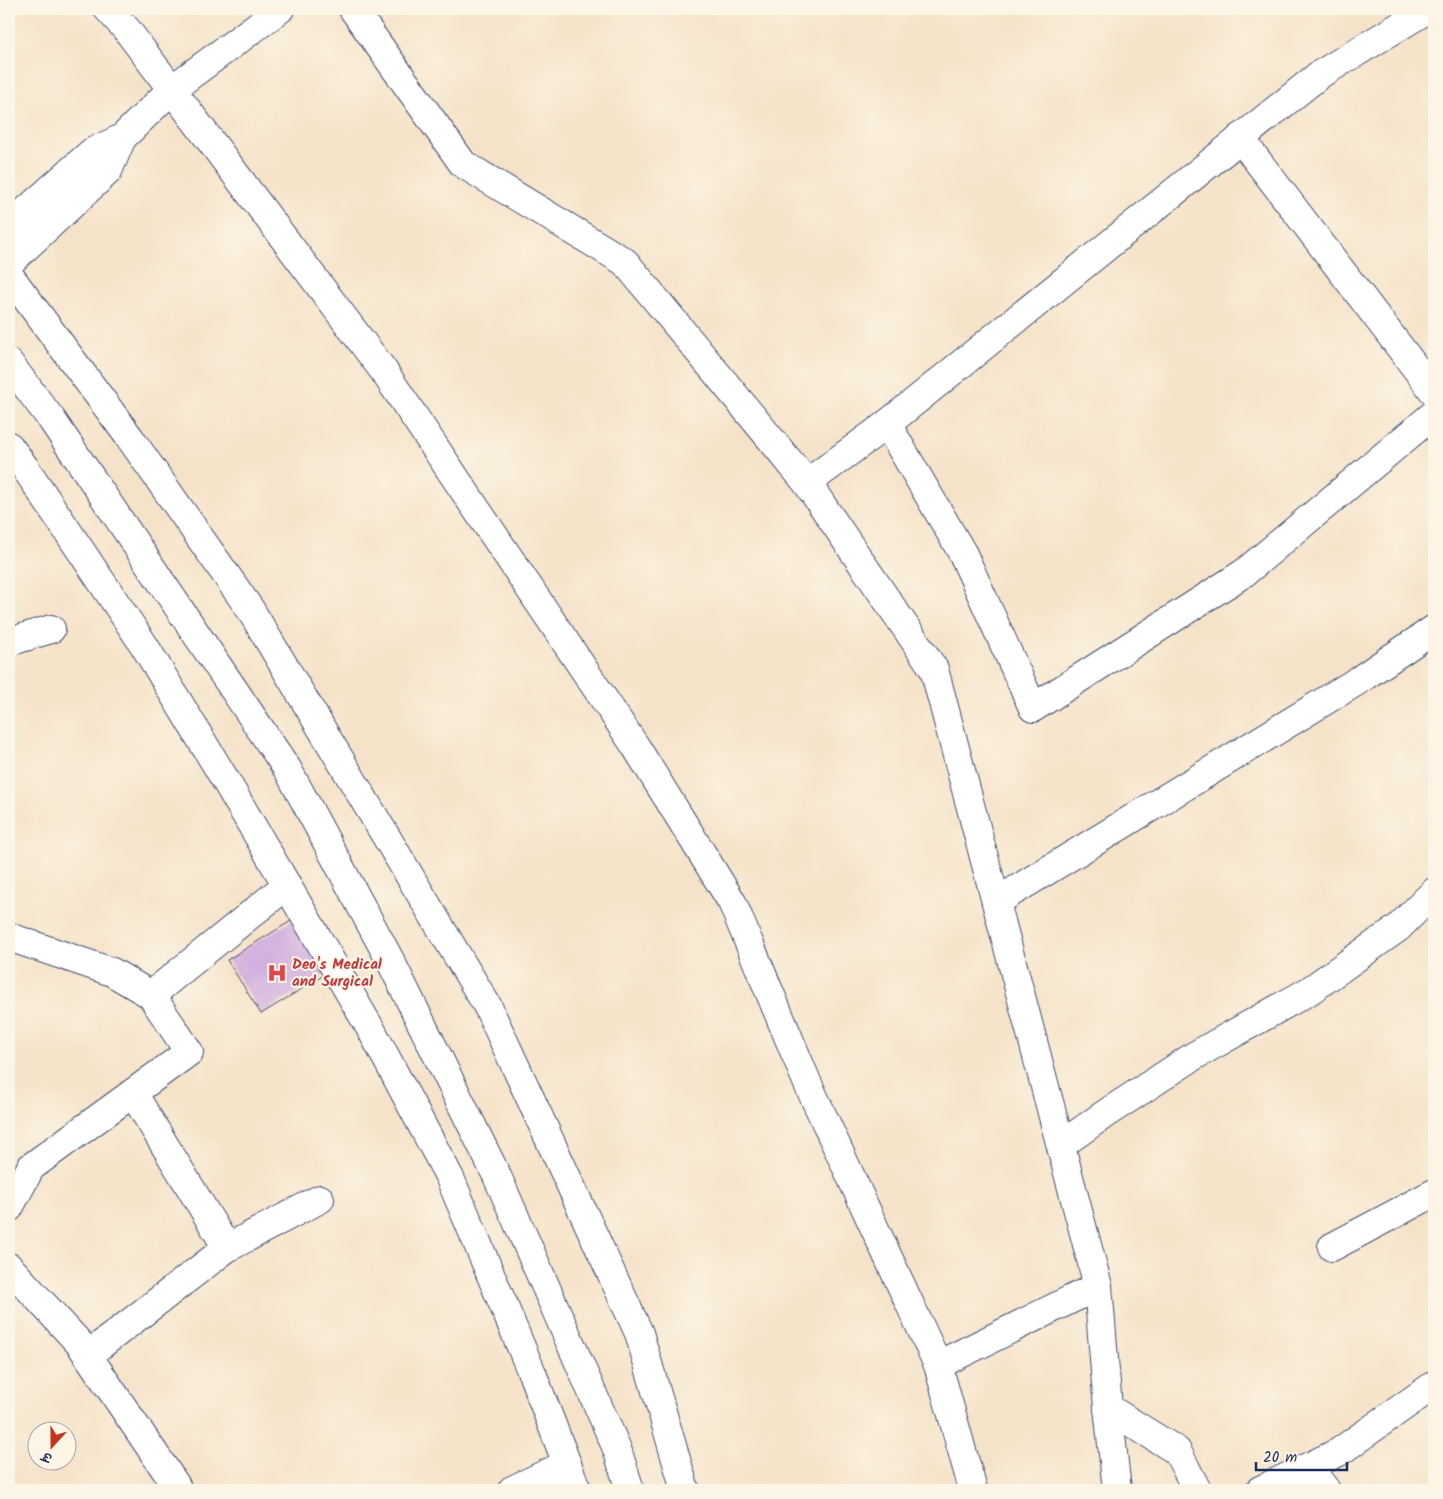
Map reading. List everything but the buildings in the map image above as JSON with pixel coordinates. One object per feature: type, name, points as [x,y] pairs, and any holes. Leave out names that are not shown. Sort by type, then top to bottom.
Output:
[{"type":"main road","points":[[108,9],[127,30],[172,89],[383,370],[636,747],[732,902],[806,1082],[938,1365],[973,1490]]},
{"type":"main road","points":[[18,254],[122,138],[172,89],[280,9]]},
{"type":"main road","points":[[353,9],[463,164],[625,262],[807,483],[934,669],[1098,1286],[1117,1490]]},
{"type":"main road","points":[[807,483],[887,424],[1319,75],[1428,9]]},
{"type":"main road","points":[[1240,138],[1434,392]]},
{"type":"main road","points":[[11,224],[100,162]]},
{"type":"main road","points":[[9,275],[130,438],[250,609],[488,1006],[638,1332],[685,1490]]},
{"type":"main road","points":[[9,363],[52,420],[288,770],[390,960],[497,1176],[617,1449],[630,1490]]},
{"type":"main road","points":[[887,424],[963,554],[1033,708],[1244,573],[1434,414]]},
{"type":"main road","points":[[9,446],[144,645],[373,1033],[450,1178],[528,1364],[577,1490]]},
{"type":"main road","points":[[996,902],[1359,680],[1434,628]]},
{"type":"main road","points":[[9,642],[51,629]]},
{"type":"main road","points":[[151,995],[287,885]]},
{"type":"main road","points":[[1061,1146],[1113,1109],[1194,1056],[1309,991],[1398,928],[1434,892]]},
{"type":"main road","points":[[9,937],[112,972],[151,995],[189,1052],[30,1167],[9,1208]]},
{"type":"main road","points":[[133,1093],[227,1248]]},
{"type":"main road","points":[[1332,1246],[1434,1193]]},
{"type":"main road","points":[[88,1355],[227,1248],[320,1199]]},
{"type":"main road","points":[[9,1267],[80,1344],[178,1490]]},
{"type":"main road","points":[[938,1365],[1098,1286]]},
{"type":"main road","points":[[1260,1490],[1339,1452],[1434,1385]]},
{"type":"main road","points":[[1108,1408],[1177,1451],[1197,1490]]},
{"type":"main road","points":[[512,1490],[567,1464]]},
{"type":"main road","points":[[1308,1467],[1326,1490]]},
{"type":"place","name":"Deo's Medical and Surgical","points":[[277,973]]}]
